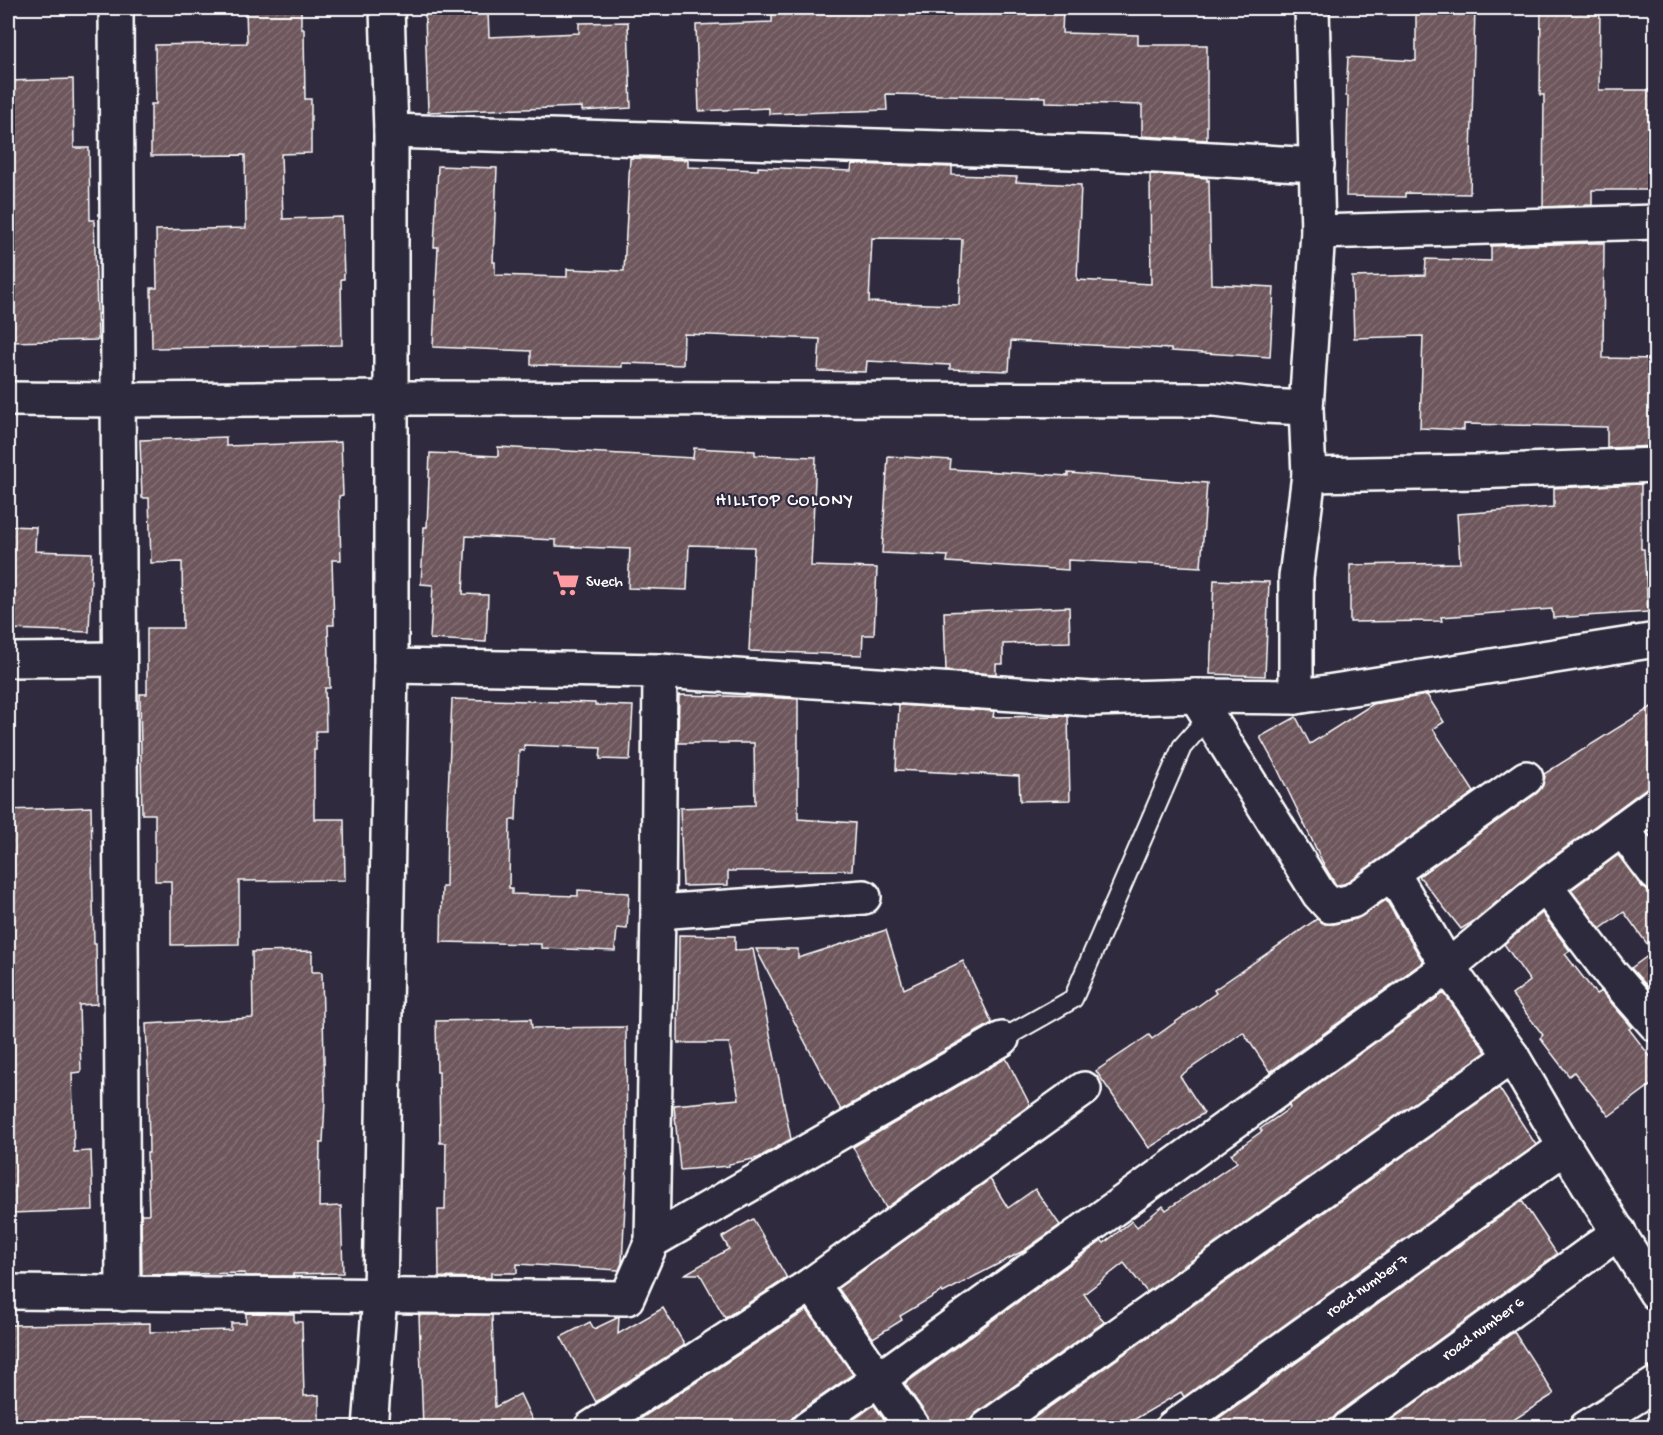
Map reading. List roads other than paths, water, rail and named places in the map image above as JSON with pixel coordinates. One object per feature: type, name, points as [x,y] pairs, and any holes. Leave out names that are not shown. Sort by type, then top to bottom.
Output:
[{"type":"street","points":[[116,8],[123,1294]]},
{"type":"street","points":[[370,1428],[380,1296],[391,666],[391,131],[387,8]]},
{"type":"street","points":[[1296,697],[1296,577],[1309,475],[1306,408],[1318,232],[1312,8]]},
{"type":"street","points":[[391,131],[1093,153],[1317,165]]},
{"type":"street","points":[[1318,232],[1656,222]]},
{"type":"street","points":[[8,399],[1214,400],[1306,408]]},
{"type":"street","points":[[1309,475],[1656,465]]},
{"type":"street","points":[[391,666],[660,671],[1203,706],[1296,697],[1656,640]]},
{"type":"street","points":[[8,660],[119,659]]},
{"type":"street","points":[[8,1292],[627,1298],[652,1241],[660,671]]},
{"type":"street","points":[[1203,706],[1319,894],[1330,906],[1352,901],[1526,778]]},
{"type":"street","points":[[808,1428],[1448,967],[1545,886],[1656,804]]},
{"type":"street","points":[[1622,829],[1656,874]]},
{"type":"street","points":[[1393,874],[1448,967],[1512,1056],[1565,1147],[1656,1293]]},
{"type":"street","points":[[1545,886],[1611,975],[1656,1025]]},
{"type":"street","points":[[658,912],[864,897]]},
{"type":"street","points":[[652,1241],[1002,1039]]},
{"type":"street","points":[[987,1428],[1512,1056]]},
{"type":"street","points":[[591,1428],[812,1284],[1083,1089]]},
{"type":"street","name":"road number 7","points":[[1172,1428],[1565,1147]]},
{"type":"street","name":"road number 6","points":[[1349,1428],[1619,1232]]},
{"type":"street","points":[[812,1284],[913,1428]]},
{"type":"street","points":[[1586,1428],[1656,1384]]},
{"type":"lane","points":[[1002,1039],[1073,999],[1182,747],[1203,706]]},
{"type":"place","name":"Svech","points":[[566,583]]},
{"type":"district","name":"HILLTOP COLONY","points":[[785,501]]}]
